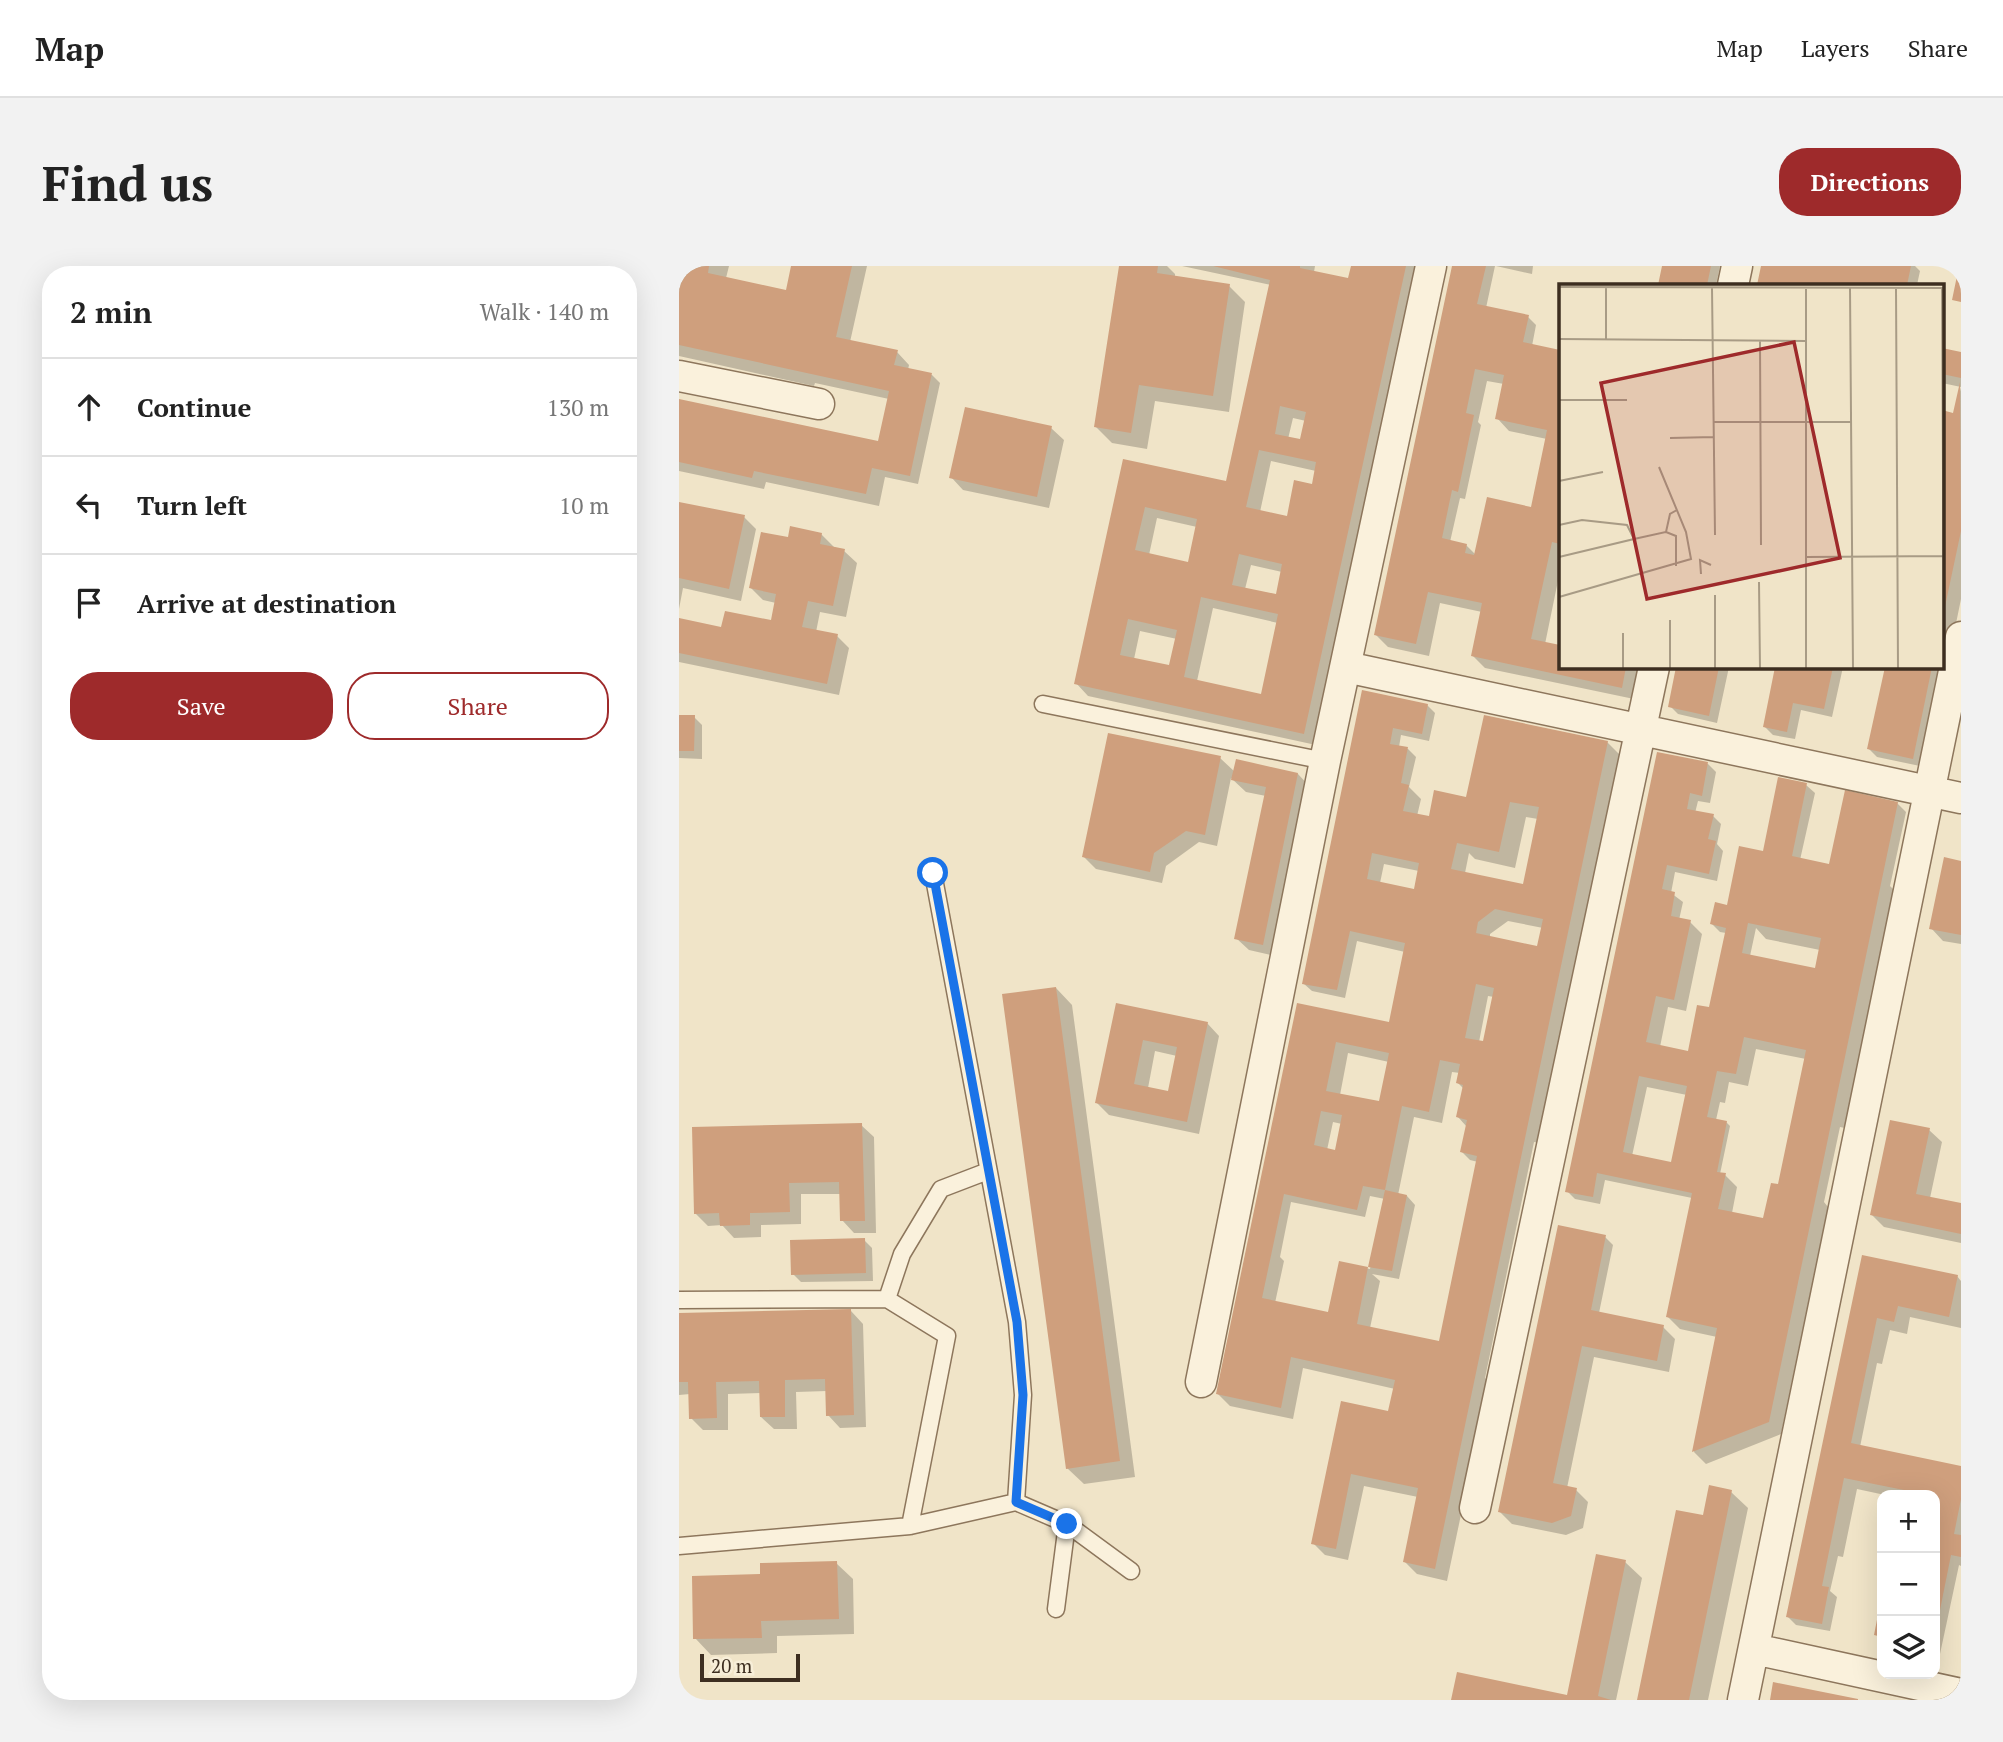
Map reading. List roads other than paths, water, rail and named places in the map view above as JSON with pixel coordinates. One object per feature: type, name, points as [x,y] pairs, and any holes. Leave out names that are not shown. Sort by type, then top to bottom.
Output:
[{"type":"street","points":[[1201,1381],[1325,761],[1431,266]]},
{"type":"street","points":[[1733,284],[1737,266]]},
{"type":"street","points":[[679,376],[819,404]]},
{"type":"street","points":[[1742,1700],[1961,637]]},
{"type":"street","points":[[1346,667],[1961,798]]},
{"type":"street","points":[[1475,1508],[1654,668]]},
{"type":"street","points":[[1754,1649],[1961,1694]]},
{"type":"lane","points":[[1043,704],[1325,761]]},
{"type":"lane","points":[[933,873],[1017,1322],[1023,1395],[1016,1502]]},
{"type":"lane","points":[[887,1299],[902,1254],[940,1189],[988,1171]]},
{"type":"lane","points":[[679,1300],[887,1299],[947,1336],[910,1526]]},
{"type":"lane","points":[[679,1546],[910,1526],[1016,1502],[1067,1524],[1131,1571]]},
{"type":"lane","points":[[1056,1609],[1067,1524]]}]
